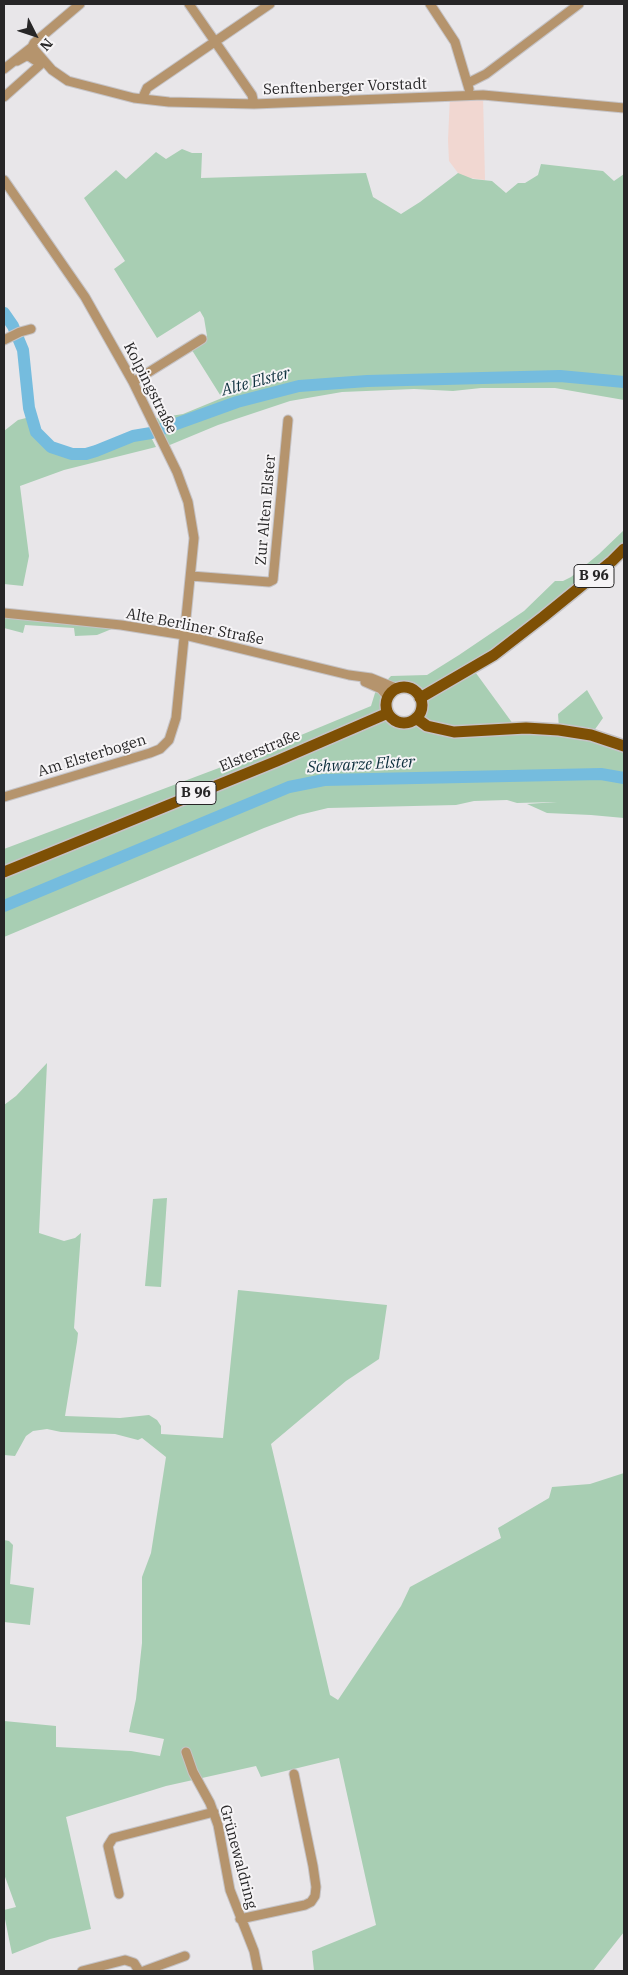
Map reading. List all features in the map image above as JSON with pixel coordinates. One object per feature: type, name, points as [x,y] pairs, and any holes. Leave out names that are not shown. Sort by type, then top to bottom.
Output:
[{"type":"main road","name":"B 96","points":[[420,698],[494,655],[612,561],[624,549]]},
{"type":"main road","points":[[408,688],[413,690],[420,698],[422,709],[416,718],[410,722],[399,722],[392,719],[388,713],[386,707],[388,697],[398,689],[408,688]]},
{"type":"main road","name":"Elsterstraße","points":[[4,872],[277,761],[388,713]]},
{"type":"main road","points":[[416,718],[427,726],[454,732],[526,728],[559,730],[590,735],[624,746]]},
{"type":"street","points":[[4,71],[80,4]]},
{"type":"street","points":[[189,4],[252,95],[254,104]]},
{"type":"street","points":[[142,99],[148,88],[270,4]]},
{"type":"street","points":[[430,4],[455,42],[470,96]]},
{"type":"street","points":[[468,84],[486,74],[579,4]]},
{"type":"street","name":"Senftenberger Vorstadt","points":[[32,47],[52,70],[68,81],[142,99],[254,104],[470,96],[624,108]]},
{"type":"street","points":[[4,71],[26,56],[30,56],[41,64],[4,97]]},
{"type":"street","name":"Kolpingstraße","points":[[4,180],[85,297],[133,382],[180,480],[193,521],[194,546],[184,636]]},
{"type":"street","points":[[12,336],[31,329]]},
{"type":"street","points":[[133,382],[202,339]]},
{"type":"street","name":"Zur Alten Elster","points":[[191,576],[269,582],[273,580],[288,420]]},
{"type":"street","name":"Alte Berliner Straße","points":[[4,613],[121,625],[184,636],[376,680],[398,689]]},
{"type":"street","name":"Am Elsterbogen","points":[[4,797],[150,753],[165,745],[172,733],[176,718],[184,636]]},
{"type":"street","name":"Alte Berliner Straße","points":[[349,675],[376,686],[388,697]]},
{"type":"street","name":"Grünewaldring","points":[[186,1752],[193,1772],[214,1812],[221,1834],[230,1890],[254,1951],[258,1971]]},
{"type":"street","points":[[240,1919],[305,1905],[311,1902],[316,1894],[313,1866],[294,1774]]},
{"type":"street","points":[[119,1894],[108,1846],[113,1838],[214,1812]]},
{"type":"street","points":[[144,1971],[185,1956]]},
{"type":"street","points":[[82,1971],[124,1960],[134,1963],[139,1971]]},
{"type":"shaded area","points":[[483,95],[485,180],[463,177],[458,173],[449,161],[448,140],[450,96]]},
{"type":"green space","points":[[182,149],[192,153],[202,153],[201,178],[366,173],[373,197],[401,214],[458,173],[473,179],[492,181],[506,193],[518,183],[525,183],[538,175],[541,164],[603,171],[614,181],[624,174],[624,400],[555,388],[481,388],[453,391],[414,389],[342,392],[290,401],[218,425],[165,447],[152,419],[183,414],[222,398],[190,347],[207,336],[204,318],[200,311],[157,338],[114,269],[125,261],[84,198],[116,170],[126,179],[156,152],[166,159]]},
{"type":"green space","points":[[26,418],[32,421],[40,437],[47,444],[64,453],[86,454],[118,441],[150,435],[156,447],[64,470],[20,486],[29,556],[23,586],[4,584],[4,431],[18,420]]},
{"type":"green space","points":[[624,530],[624,547],[611,560],[516,638],[473,669],[516,728],[454,732],[441,730],[423,723],[441,731],[454,733],[526,729],[568,731],[559,729],[558,714],[587,690],[603,718],[591,735],[624,746],[624,818],[547,813],[527,804],[557,802],[517,803],[507,800],[474,801],[456,805],[328,808],[299,815],[264,828],[4,937],[4,873],[277,761],[354,727],[4,871],[4,849],[248,757],[371,706],[375,693],[391,676],[427,675],[524,611],[555,581],[563,581],[571,577]],"holes":[[[390,686],[408,688],[418,693],[421,698],[422,709],[417,718],[410,722],[402,723],[395,721],[390,716],[386,707],[387,701],[389,696],[397,689]]]},
{"type":"green space","points":[[4,613],[119,626],[97,635],[75,636],[74,628],[25,625],[23,633],[4,628]]},
{"type":"green space","points":[[47,1063],[39,1233],[64,1241],[75,1238],[81,1233],[74,1328],[78,1333],[65,1416],[120,1418],[149,1415],[157,1420],[161,1426],[161,1434],[223,1438],[238,1290],[387,1305],[379,1359],[346,1381],[271,1444],[330,1695],[338,1700],[401,1606],[410,1587],[501,1538],[498,1528],[549,1498],[552,1487],[590,1484],[624,1473],[624,1932],[593,1971],[314,1971],[312,1951],[376,1925],[339,1758],[261,1777],[256,1766],[166,1786],[66,1817],[91,1929],[50,1939],[12,1954],[4,1914],[4,1910],[16,1907],[4,1874],[4,1721],[56,1726],[56,1747],[131,1751],[160,1756],[164,1739],[129,1732],[136,1699],[142,1643],[142,1577],[151,1553],[166,1457],[142,1438],[138,1440],[115,1434],[61,1432],[47,1429],[33,1431],[26,1436],[15,1456],[4,1455],[4,1105],[16,1096]]},
{"type":"green space","points":[[167,1198],[161,1287],[145,1286],[153,1199]]},
{"type":"green space","points":[[4,1540],[9,1541],[13,1545],[10,1584],[34,1588],[30,1625],[4,1622]]},
{"type":"waterway","name":"Alte Elster","points":[[4,313],[13,326],[23,350],[29,408],[36,432],[51,447],[72,454],[86,454],[133,436],[151,433],[237,402],[299,386],[367,381],[560,376],[624,382]]},
{"type":"waterway","name":"Schwarze Elster","points":[[4,906],[289,787],[324,780],[601,774],[624,778]]}]
